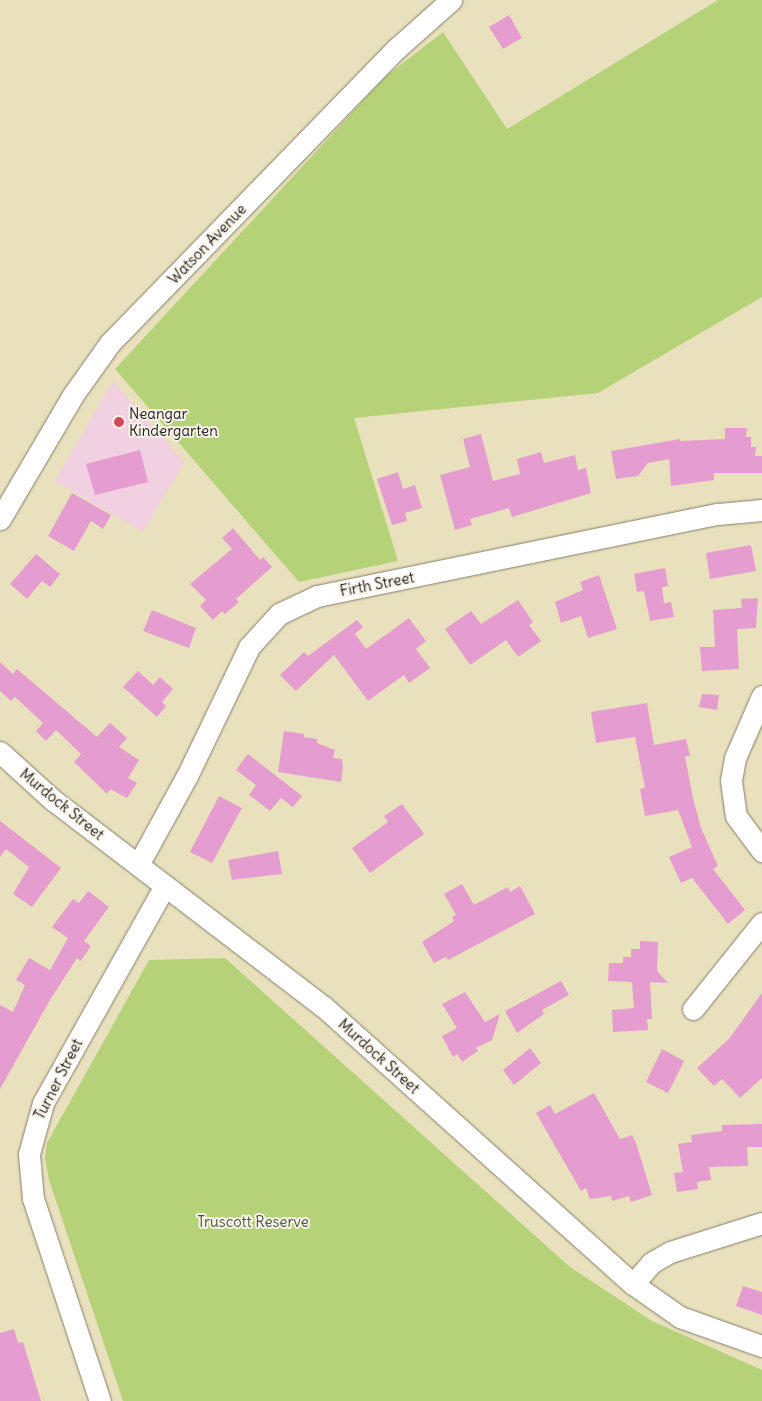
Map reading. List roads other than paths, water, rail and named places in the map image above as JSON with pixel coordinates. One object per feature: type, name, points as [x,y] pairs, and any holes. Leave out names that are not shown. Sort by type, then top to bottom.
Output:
[{"type":"street","name":"Watson Avenue","points":[[0,519],[73,395],[110,343],[396,49],[451,0]]},
{"type":"street","name":"Firth Street","points":[[138,865],[187,776],[250,647],[266,625],[292,606],[336,592],[718,514],[762,510]]},
{"type":"street","points":[[762,696],[735,758],[731,781],[736,816],[762,850]]},
{"type":"street","name":"Murdock Street","points":[[0,752],[53,800],[324,1007],[633,1284],[680,1317],[762,1346]]},
{"type":"street","name":"Turner Street","points":[[100,1401],[32,1199],[29,1154],[43,1103],[165,886]]},
{"type":"street","points":[[693,1009],[762,923]]},
{"type":"street","points":[[633,1284],[651,1263],[670,1252],[762,1223]]},
{"type":"place","name":"Neangar Kindergarten","points":[[119,422]]},
{"type":"park label","name":"Truscott Reserve","points":[[253,1222]]}]
